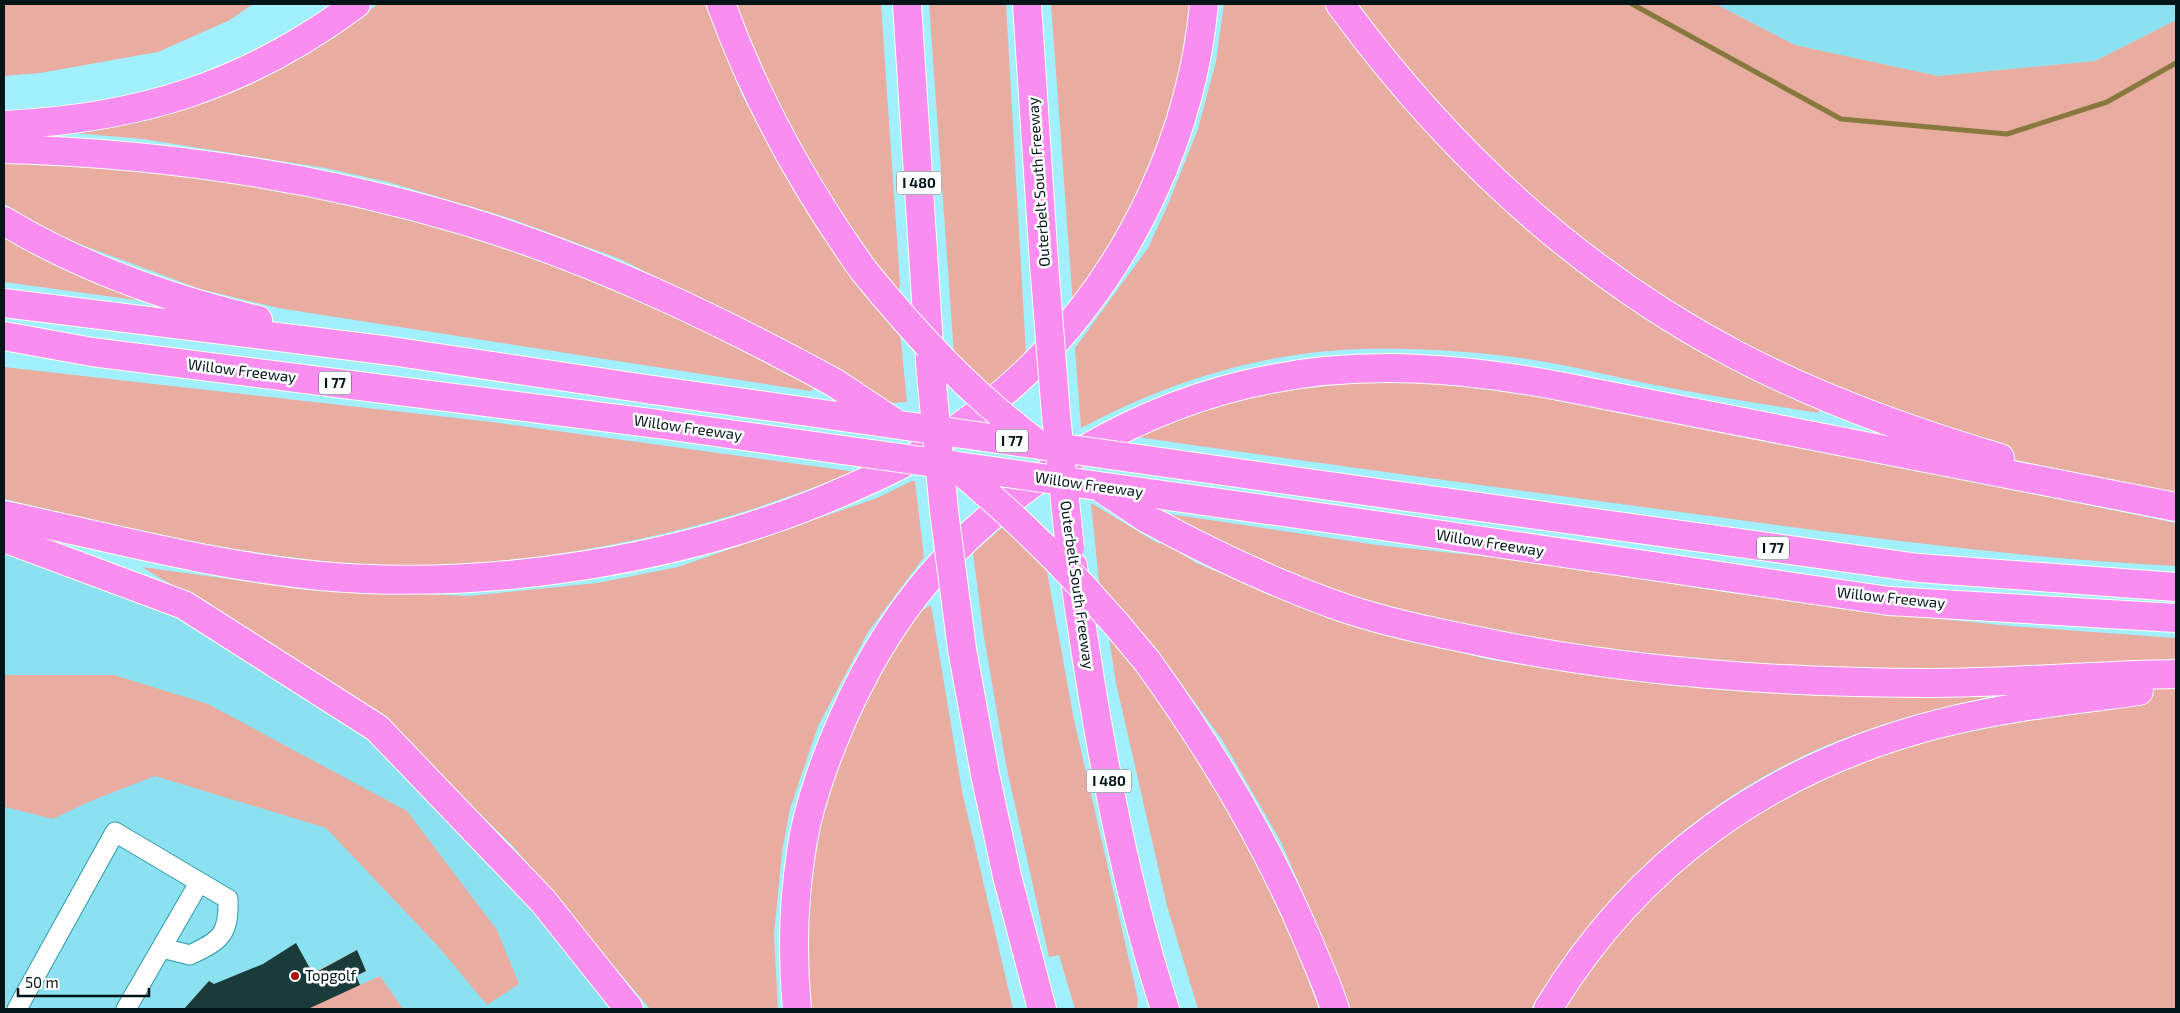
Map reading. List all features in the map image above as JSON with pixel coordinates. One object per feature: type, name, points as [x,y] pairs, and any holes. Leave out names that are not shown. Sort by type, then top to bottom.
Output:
[{"type":"highway","points":[[4,125],[76,119],[134,110],[199,90],[281,54],[326,26],[356,4]]},
{"type":"highway","points":[[721,4],[743,60],[794,166],[827,220],[864,271],[909,326],[1001,416],[1077,472],[1146,518],[1243,569],[1345,608],[1413,628],[1549,655],[1742,677],[1842,682],[1935,683],[2176,674]]},
{"type":"highway","name":"I 480","points":[[907,4],[930,362],[945,521],[962,649],[985,774],[1007,876],[1042,1009]]},
{"type":"highway","name":"Outerbelt South Freeway","points":[[1027,4],[1056,415],[1070,548],[1092,695],[1110,785],[1135,900],[1165,1009]]},
{"type":"highway","points":[[4,515],[228,563],[320,576],[429,579],[503,575],[597,563],[690,543],[754,525],[818,502],[920,454],[964,423],[1033,365],[1083,308],[1116,260],[1144,211],[1169,155],[1195,68],[1204,4]]},
{"type":"highway","points":[[1340,4],[1405,88],[1476,164],[1522,207],[1578,253],[1686,328],[1794,384],[1851,408],[1964,447],[2133,498]]},
{"type":"highway","points":[[4,150],[73,151],[154,158],[248,170],[410,205],[528,242],[619,277],[759,342],[835,383],[946,460],[988,494],[1084,587],[1147,661],[1212,754],[1247,813],[1295,910],[1335,1009]]},
{"type":"highway","points":[[4,221],[82,263],[186,300],[242,316],[391,351]]},
{"type":"highway","name":"I 77","points":[[4,303],[391,351],[652,390],[1919,568],[2176,587]]},
{"type":"highway","name":"Willow Freeway","points":[[4,336],[92,352],[658,424],[1375,525],[1889,601],[2176,618]]},
{"type":"highway","points":[[4,350],[92,352]]},
{"type":"highway","points":[[797,1009],[793,922],[801,850],[819,777],[842,719],[865,671],[896,622],[931,577],[982,526],[1030,487],[1089,446],[1131,424],[1170,408],[1245,385],[1321,372],[1416,367],[1550,384],[1969,468],[2176,507]]},
{"type":"highway","points":[[4,538],[184,605],[377,728],[543,901],[629,1009]]},
{"type":"highway","points":[[1548,1009],[1567,977],[1642,887],[1689,845],[1771,790],[1814,767],[1880,741],[1937,725],[2026,706],[2176,686]]},
{"type":"lane","points":[[17,1009],[114,832],[228,899],[229,921],[215,943],[190,955],[162,948]]},
{"type":"lane","points":[[126,1009],[199,883]]},
{"type":"shaded area","points":[[4,4],[253,4],[230,20],[158,52],[40,73],[4,76]]},
{"type":"shaded area","points":[[378,4],[705,4],[742,95],[784,173],[817,228],[849,272],[900,332],[907,402],[892,403],[879,398],[814,356],[620,259],[509,218],[388,182],[325,168],[143,139],[74,133],[194,106],[251,84],[308,53],[344,30]]},
{"type":"shaded area","points":[[731,4],[881,4],[900,283],[899,293],[867,258],[777,113]]},
{"type":"shaded area","points":[[929,4],[1006,4],[1026,354],[988,387],[954,355]]},
{"type":"shaded area","points":[[1051,4],[1192,4],[1191,20],[1168,117],[1129,214],[1073,305]]},
{"type":"shaded area","points":[[1224,4],[1328,4],[1476,176],[1819,406],[1819,413],[1671,388],[1522,358],[1444,350],[1365,349],[1307,353],[1240,366],[1207,375],[1143,399],[1081,428],[1075,348],[1148,248],[1167,207],[1198,129],[1216,61]]},
{"type":"shaded area","points":[[1340,4],[1716,4],[1795,45],[1938,76],[2095,61],[2176,20],[2176,507],[2133,498],[1964,447],[1851,407],[1578,253]]},
{"type":"shaded area","points":[[1716,4],[2176,4],[2176,20],[2095,61],[1938,76],[1795,45]]},
{"type":"shaded area","points":[[4,161],[229,175],[401,211],[525,251],[666,309],[821,386],[810,391],[278,308],[200,289],[31,226],[4,203]]},
{"type":"shaded area","points":[[4,232],[145,295],[142,301],[4,282]]},
{"type":"shaded area","points":[[4,367],[492,422],[857,472],[734,515],[673,531],[588,549],[501,561],[458,564],[414,566],[349,565],[196,542],[4,499]]},
{"type":"shaded area","points":[[1401,380],[1462,385],[1574,401],[2176,523],[2176,566],[2055,558],[1875,538],[1137,437],[1187,417],[1264,394],[1317,385],[1358,381]]},
{"type":"shaded area","points":[[915,481],[924,557],[868,632],[818,726],[790,809],[782,852],[774,934],[778,1009],[650,1009],[511,844],[395,733],[303,664],[142,567],[302,589],[469,596],[597,583],[678,567],[877,498]]},
{"type":"shaded area","points":[[1091,503],[1159,544],[1161,540],[1196,563],[1308,609],[1374,631],[1491,660],[1678,685],[1814,695],[1972,693],[1995,695],[1874,728],[1835,742],[1788,764],[1743,789],[1701,818],[1661,850],[1624,886],[1590,924],[1559,965],[1531,1009],[1349,1009],[1330,956],[1281,842],[1223,741],[1161,656],[1099,583]]},
{"type":"shaded area","points":[[1163,513],[1377,545],[1528,561],[1724,592],[1911,616],[2011,626],[2176,638],[2176,661],[1874,674],[1726,664],[1524,640],[1356,603],[1210,542]]},
{"type":"shaded area","points":[[1004,526],[1046,566],[1074,720],[1138,999],[1137,1009],[1075,1009],[1059,955],[1049,957],[1006,765],[983,631],[973,553]]},
{"type":"shaded area","points":[[4,538],[184,605],[377,728],[629,1009],[4,1009]]},
{"type":"shaded area","points":[[931,605],[962,791],[1013,1009],[811,1009],[809,996],[808,896],[813,857],[827,793],[857,710],[890,651],[921,611]]},
{"type":"shaded area","points":[[1108,632],[1180,731],[1214,782],[1245,834],[1276,898],[1319,1009],[1198,1009],[1167,906],[1116,683]]},
{"type":"shaded area","points":[[4,675],[114,675],[208,704],[407,811],[497,930],[519,984],[487,1005],[436,944],[326,828],[155,776],[88,802],[53,819],[5,807]]},
{"type":"shaded area","points":[[2176,686],[2176,1009],[1548,1009],[1567,977],[1762,794],[2026,706]]},
{"type":"shaded area","name":"Topgolf","points":[[297,945],[310,969],[317,971],[357,950],[366,971],[356,976],[360,985],[380,976],[403,1009],[184,1009],[209,981],[217,986],[232,980],[230,977],[256,968],[288,950],[291,946]]},
{"type":"building","name":"Topgolf","points":[[296,943],[313,974],[357,950],[366,971],[356,976],[360,985],[308,1009],[184,1009],[209,981],[214,984],[263,964]]},
{"type":"waterway","points":[[1632,4],[1841,119],[2007,134],[2107,102],[2176,63]]},
{"type":"place","name":"Topgolf","points":[[295,976]]}]
